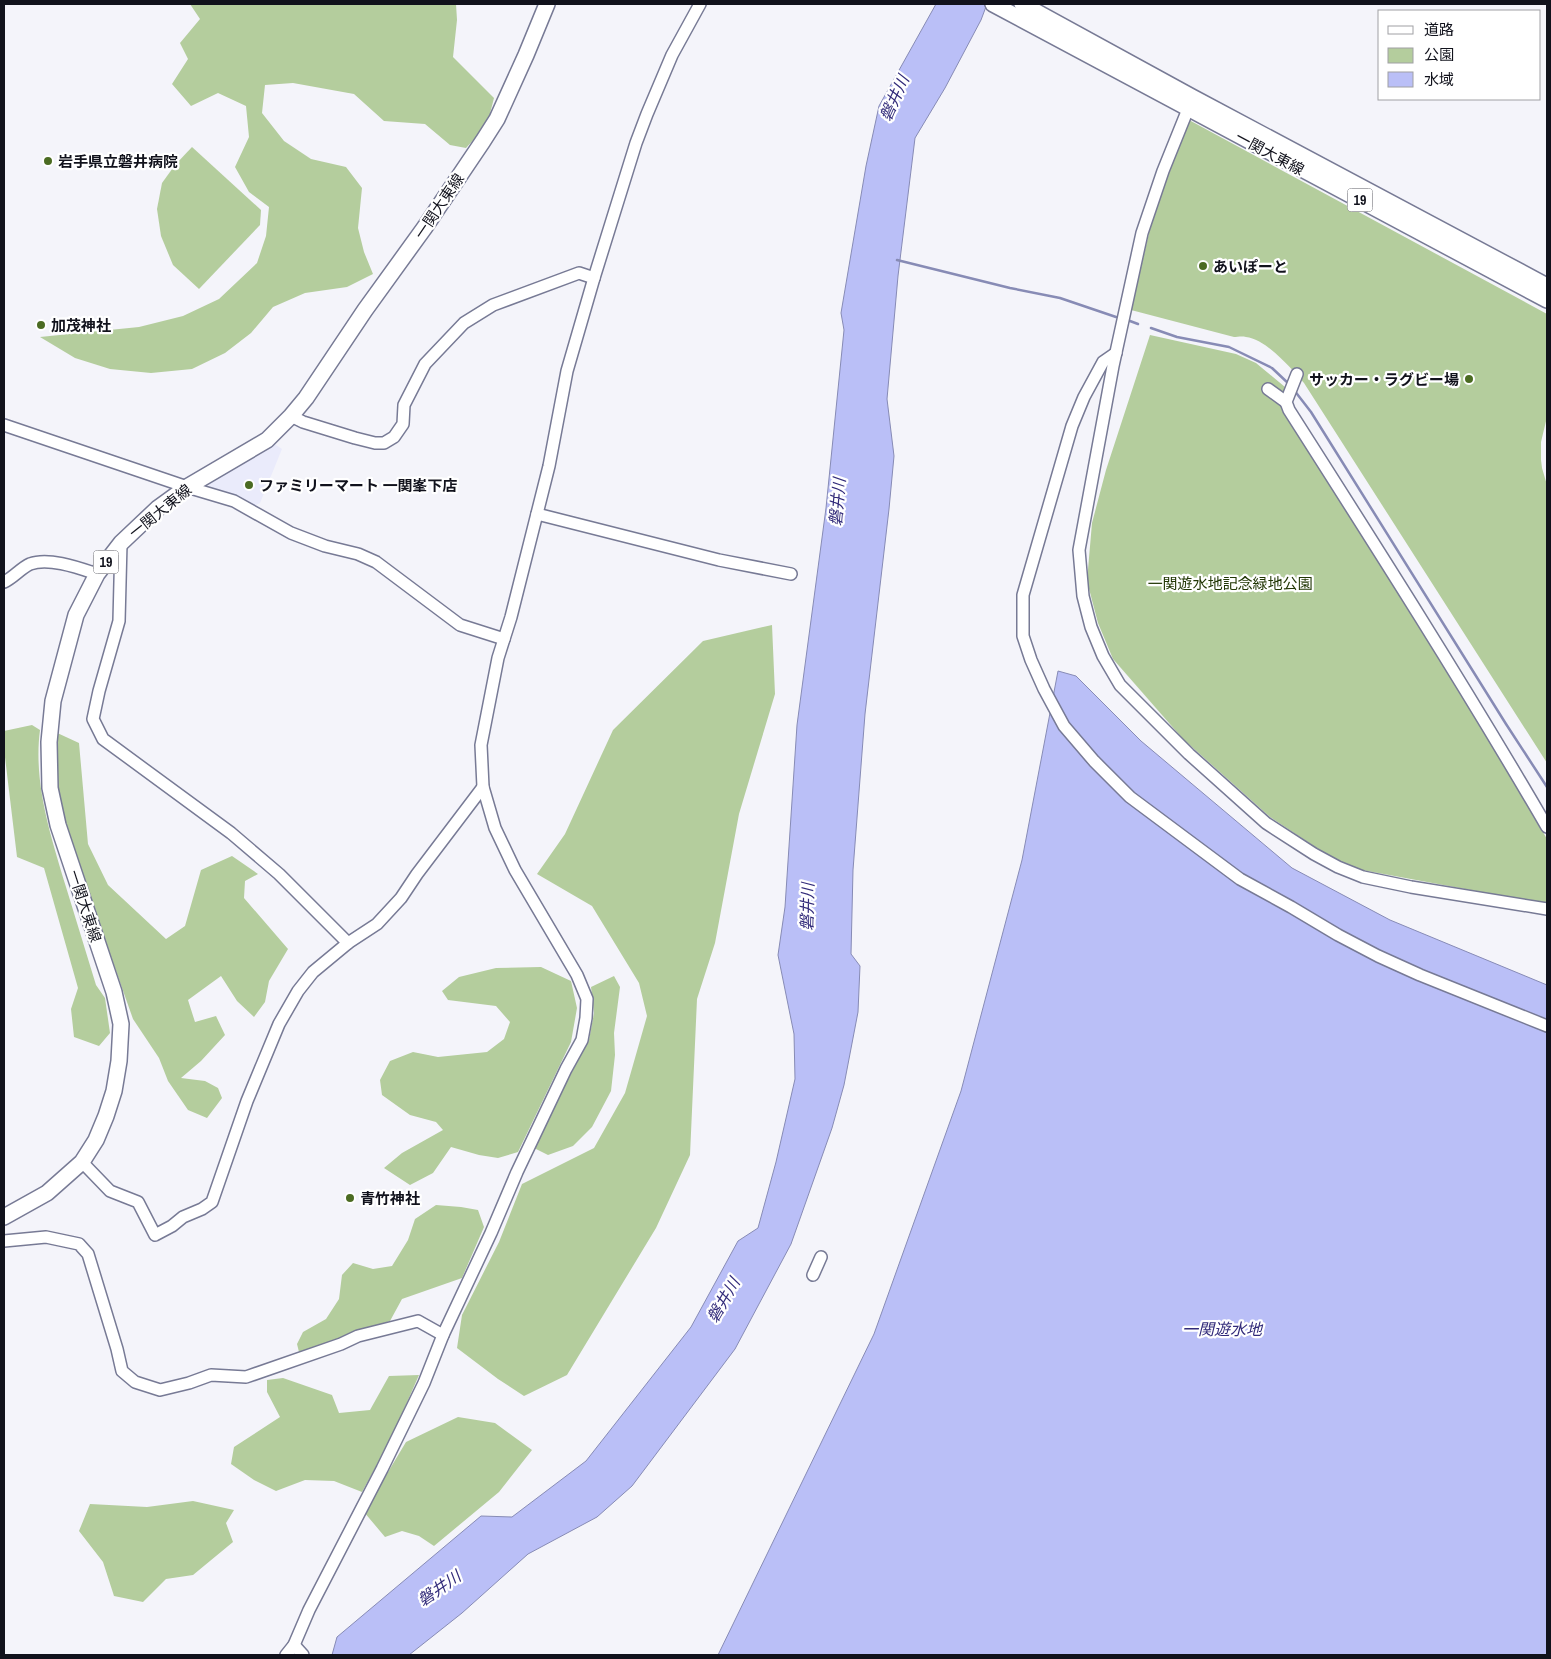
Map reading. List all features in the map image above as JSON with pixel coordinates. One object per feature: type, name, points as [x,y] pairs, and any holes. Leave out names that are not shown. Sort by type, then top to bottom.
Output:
[{"type":"main road","name":"一関大東線","points":[[4,1217],[47,1192],[82,1162],[96,1140],[114,1091],[119,1062],[121,1024],[114,992],[58,825],[50,788],[49,742],[54,701],[76,615],[97,574],[121,542],[158,508],[187,487],[268,440],[306,398],[365,310],[426,227],[488,134],[523,63],[547,4]]},
{"type":"main road","name":"一関大東線","points":[[993,4],[1547,286]]},
{"type":"main road","name":"一関大東線","points":[[1022,4],[1175,95],[1188,109],[1547,300]]},
{"type":"street","points":[[286,1655],[299,1651],[309,1610],[424,1383],[443,1334],[492,1232],[517,1172],[582,1040],[587,999],[578,975],[515,870],[495,828],[483,787],[481,745],[486,713],[504,639],[549,466],[567,371],[594,278],[636,143],[647,114],[672,55],[700,4]]},
{"type":"street","points":[[1188,109],[1163,171],[1142,233],[1116,352],[1079,550],[1082,596],[1091,627],[1103,656],[1120,685],[1189,754],[1266,823],[1314,854],[1338,867],[1364,876],[1411,887],[1547,909]]},
{"type":"street","points":[[291,416],[303,422],[374,444],[384,443],[394,437],[403,424],[404,405],[425,364],[464,323],[493,306],[579,274],[594,278]]},
{"type":"street","points":[[1116,352],[1103,362],[1084,396],[1072,426],[1023,595],[1023,636],[1044,689],[1064,726],[1094,761],[1130,797],[1240,879],[1378,956],[1547,1026]]},
{"type":"street","points":[[1286,402],[1297,374]]},
{"type":"street","points":[[1268,389],[1286,402],[1289,410],[1436,641],[1547,827]]},
{"type":"street","points":[[4,425],[234,501],[292,533],[325,546],[358,554],[376,562],[460,625],[504,639]]},
{"type":"street","points":[[537,514],[719,560],[791,574]]},
{"type":"street","points":[[121,542],[118,621],[93,719],[103,738],[231,833],[279,874],[348,943]]},
{"type":"street","points":[[4,582],[30,564],[50,562],[97,574]]},
{"type":"street","points":[[82,1162],[110,1191],[138,1202],[155,1235],[172,1226],[183,1217],[202,1209],[212,1202],[247,1101],[279,1024],[298,991],[313,972],[348,943],[377,924],[401,898],[483,787]]},
{"type":"street","points":[[4,1241],[46,1237],[79,1244],[88,1254],[122,1371],[135,1382],[160,1390],[190,1383],[211,1375],[246,1376],[342,1344],[358,1336],[418,1321],[443,1334]]},
{"type":"street","points":[[813,1274],[821,1257]]},
{"type":"shaded area","points":[[273,443],[282,449],[260,503],[254,506],[209,488],[208,480]]},
{"type":"green space","points":[[190,4],[456,4],[457,20],[453,57],[494,98],[487,125],[466,148],[450,145],[425,124],[384,121],[354,94],[293,83],[265,85],[262,113],[284,141],[311,159],[346,167],[362,188],[358,228],[364,252],[373,274],[347,287],[305,293],[273,307],[251,333],[225,353],[192,369],[151,373],[110,369],[75,358],[40,337],[139,327],[183,316],[219,299],[257,263],[266,236],[269,207],[249,192],[235,167],[249,137],[246,106],[218,93],[191,106],[172,84],[188,59],[180,43],[200,19]]},
{"type":"green space","points":[[1189,120],[1547,314],[1547,417],[1541,442],[1541,460],[1547,485],[1547,763],[1304,383],[1278,355],[1254,339],[1234,337],[1131,310],[1153,216]]},
{"type":"green space","points":[[192,147],[261,210],[260,225],[199,289],[173,265],[161,236],[157,209],[162,183],[175,165]]},
{"type":"green space","name":"一関遊水地記念緑地公園","points":[[1150,335],[1236,354],[1256,363],[1285,387],[1281,401],[1282,411],[1303,436],[1356,526],[1489,740],[1547,839],[1547,904],[1362,870],[1332,858],[1270,817],[1183,739],[1113,659],[1098,623],[1087,581],[1092,523],[1106,470]]},
{"type":"green space","points":[[772,625],[775,694],[739,814],[715,943],[697,999],[690,1155],[656,1228],[567,1375],[524,1396],[457,1348],[462,1315],[499,1242],[522,1184],[594,1148],[625,1093],[647,1016],[639,983],[592,906],[537,874],[565,834],[613,730],[703,641]]},
{"type":"green space","points":[[32,725],[40,730],[39,770],[49,829],[96,985],[105,998],[110,1033],[99,1046],[74,1037],[71,1009],[78,988],[44,868],[17,857],[4,749],[4,731]]},
{"type":"green space","points":[[53,731],[79,743],[88,844],[108,885],[166,939],[185,926],[201,870],[232,856],[258,874],[245,881],[244,898],[288,949],[269,981],[265,1002],[254,1017],[237,1001],[221,976],[188,1000],[195,1022],[216,1016],[225,1035],[201,1061],[181,1078],[205,1081],[218,1088],[222,1098],[207,1118],[188,1110],[168,1081],[159,1058],[133,1019],[55,798]]},
{"type":"green space","points":[[541,967],[571,981],[577,1008],[571,1042],[518,1152],[498,1158],[451,1147],[433,1173],[410,1185],[384,1168],[402,1153],[443,1130],[436,1122],[410,1115],[382,1095],[380,1080],[390,1061],[413,1052],[438,1057],[487,1052],[504,1039],[510,1022],[496,1006],[448,1000],[442,991],[459,977],[496,968]]},
{"type":"green space","points":[[614,976],[620,987],[614,1033],[615,1055],[611,1091],[592,1127],[573,1146],[548,1155],[532,1147],[589,1040],[594,1013],[591,987]]},
{"type":"green space","points":[[436,1205],[478,1210],[484,1227],[462,1278],[402,1299],[390,1321],[299,1352],[297,1344],[303,1332],[326,1319],[339,1299],[342,1275],[353,1263],[373,1269],[392,1266],[408,1240],[415,1219]]},
{"type":"green space","points":[[419,1375],[391,1439],[362,1492],[334,1481],[305,1480],[276,1491],[254,1480],[231,1464],[234,1447],[280,1417],[267,1392],[267,1380],[283,1378],[332,1395],[339,1413],[370,1410],[389,1376]]},
{"type":"green space","points":[[458,1417],[495,1423],[532,1450],[499,1492],[434,1546],[419,1536],[402,1531],[385,1537],[364,1512],[406,1442]]},
{"type":"green space","points":[[193,1501],[234,1510],[226,1523],[233,1542],[193,1575],[166,1579],[143,1602],[114,1596],[103,1562],[79,1531],[90,1504],[147,1507]]},
{"type":"water","name":"磐井川","points":[[936,4],[987,4],[981,20],[945,88],[915,138],[898,276],[887,399],[894,456],[865,714],[853,870],[851,954],[860,966],[858,1012],[844,1085],[832,1128],[791,1244],[735,1349],[632,1486],[597,1517],[528,1554],[462,1613],[409,1655],[332,1655],[337,1637],[481,1516],[512,1517],[586,1461],[691,1327],[738,1241],[758,1228],[776,1162],[795,1079],[794,1034],[778,955],[785,907],[797,725],[826,508],[844,330],[841,313],[866,166],[879,106]]},
{"type":"water","name":"一関遊水地","points":[[1058,671],[1076,676],[1141,741],[1292,868],[1390,920],[1547,985],[1547,1655],[718,1655],[874,1334],[961,1091],[1022,860]]},
{"type":"waterway","points":[[897,260],[1010,288],[1060,298],[1116,317]]},
{"type":"waterway","points":[[1130,321],[1138,324]]},
{"type":"waterway","points":[[1151,328],[1177,337],[1229,347],[1272,368],[1289,384]]},
{"type":"waterway","points":[[1294,390],[1311,412],[1547,787]]},
{"type":"place","name":"岩手県立磐井病院","points":[[48,161]]},
{"type":"place","name":"あいぽーと","points":[[1203,266]]},
{"type":"place","name":"加茂神社","points":[[41,325]]},
{"type":"place","name":"サッカー・ラグビー場","points":[[1469,379]]},
{"type":"place","name":"ファミリーマート 一関峯下店","points":[[249,485]]},
{"type":"place","name":"青竹神社","points":[[350,1198]]}]
